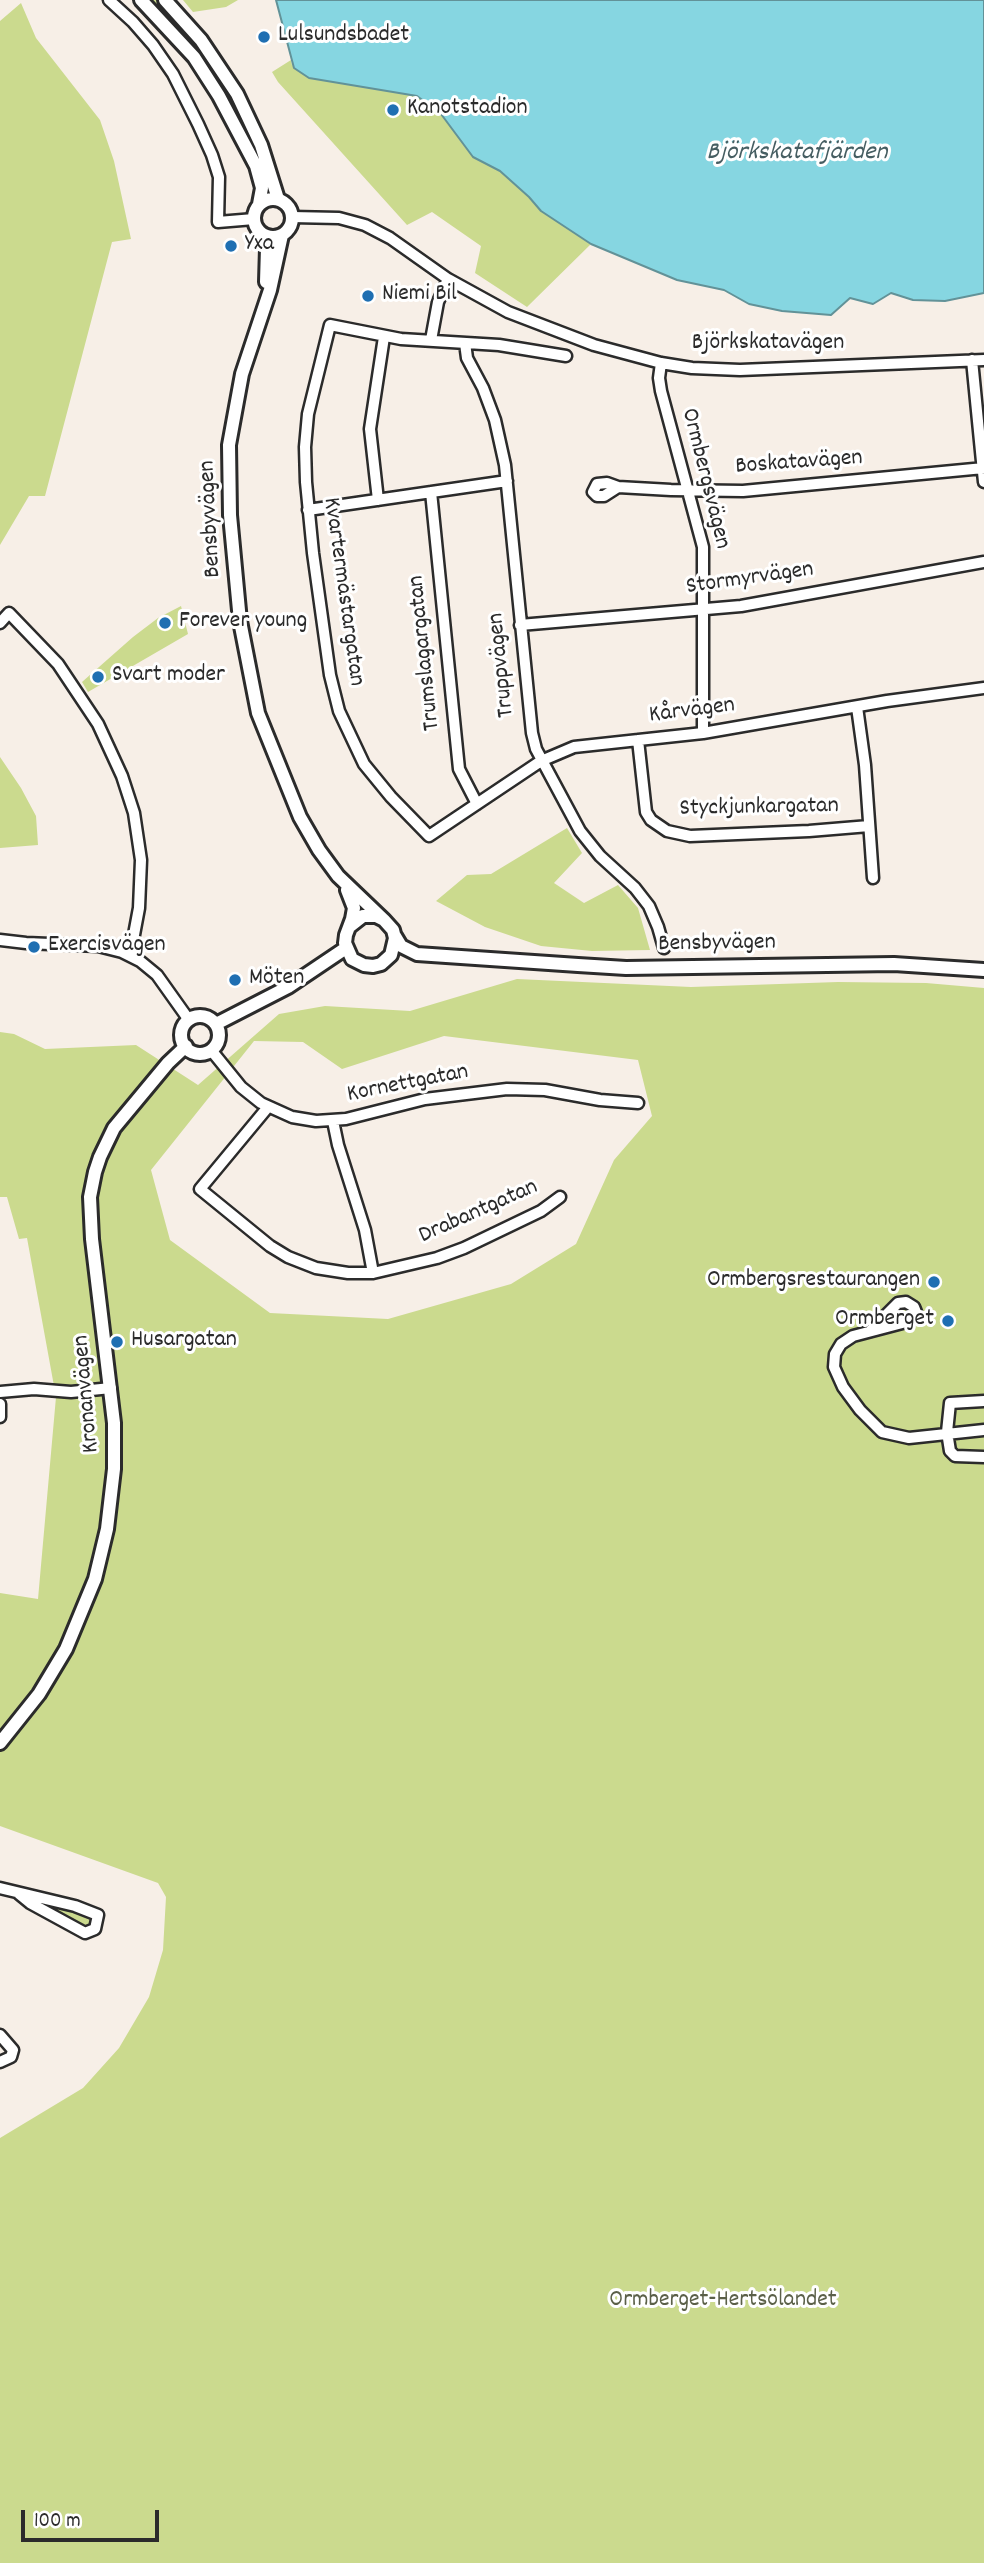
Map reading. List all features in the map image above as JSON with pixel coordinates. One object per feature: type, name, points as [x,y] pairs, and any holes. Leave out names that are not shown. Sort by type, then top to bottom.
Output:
[{"type":"main road","points":[[141,0],[182,43],[219,96],[256,166],[262,188],[254,219],[256,227],[262,234],[272,237],[282,235],[289,229],[292,217],[289,206],[278,199],[268,199],[260,204]]},
{"type":"main road","points":[[164,0],[201,40],[237,94],[261,145],[278,199]]},
{"type":"main road","name":"Bensbyvägen","points":[[262,234],[267,261],[262,310]]},
{"type":"main road","name":"Bensbyvägen","points":[[282,235],[270,290],[242,374],[229,445],[230,515],[240,621],[252,688],[270,748],[304,825],[354,905],[349,927]]},
{"type":"main road","name":"Bensbyvägen","points":[[338,876],[384,920]]},
{"type":"main road","points":[[368,916],[384,920],[391,926],[395,936],[396,943],[391,955],[377,965],[360,964],[352,959],[346,948],[345,934],[349,927],[359,918],[368,916]]},
{"type":"main road","name":"Bensbyvägen","points":[[395,936],[401,946],[412,952],[626,968],[894,964],[984,970]]},
{"type":"main road","points":[[216,1024],[288,986],[346,948]]},
{"type":"main road","name":"Bensbyvägen","points":[[377,965],[423,957],[452,956]]},
{"type":"main road","points":[[202,1016],[216,1024],[219,1036],[211,1050],[199,1053],[186,1046],[182,1034],[189,1020],[202,1016]]},
{"type":"main road","name":"Kronanvägen","points":[[0,1743],[25,1713],[53,1671],[83,1610],[95,1578],[107,1529],[113,1482],[114,1423],[92,1239],[91,1188],[100,1157],[114,1129],[168,1063],[186,1046]]},
{"type":"street","points":[[108,0],[133,22],[153,46],[173,74],[198,124],[219,177],[218,222],[254,219]]},
{"type":"street","name":"Björkskatavägen","points":[[292,217],[340,218],[365,225],[390,238],[448,279],[508,312],[559,334],[661,363],[692,368],[740,370],[984,360]]},
{"type":"street","points":[[431,340],[438,302],[448,279]]},
{"type":"street","name":"Kvartermästargatan","points":[[384,337],[330,325],[308,414],[305,447],[308,510],[330,675],[339,711],[364,764],[429,836]]},
{"type":"street","points":[[378,500],[370,429],[384,337],[499,345],[566,356]]},
{"type":"street","name":"Truppvägen","points":[[465,343],[467,358],[495,420],[507,481],[532,733],[541,761],[580,831],[600,856],[635,888],[649,906],[664,948]]},
{"type":"street","points":[[972,360],[984,482]]},
{"type":"street","name":"Ormbergsvägen","points":[[661,363],[661,391],[703,547],[703,733]]},
{"type":"street","name":"Boskatavägen","points":[[618,486],[743,491],[983,468]]},
{"type":"street","points":[[308,510],[507,481]]},
{"type":"street","name":"Trumslagargatan","points":[[431,492],[459,769],[477,804]]},
{"type":"street","name":"Stormyrvägen","points":[[520,625],[741,606],[984,562]]},
{"type":"street","points":[[0,623],[9,613],[52,657],[98,724],[122,776],[134,813],[141,860],[139,908],[130,956]]},
{"type":"street","name":"Kårvägen","points":[[429,836],[541,761],[566,749],[585,744],[703,733],[984,688]]},
{"type":"street","points":[[857,707],[865,765],[873,878]]},
{"type":"street","name":"Styckjunkargatan","points":[[638,740],[646,812],[651,820],[667,831],[690,836],[869,826]]},
{"type":"street","points":[[0,940],[98,946],[130,956],[157,975],[189,1020]]},
{"type":"street","name":"Kornettgatan","points":[[211,1050],[241,1087],[268,1107],[298,1118],[333,1121],[425,1099],[507,1089],[545,1090],[600,1100],[638,1103]]},
{"type":"street","name":"Drabantgatan","points":[[268,1107],[200,1189],[261,1239],[288,1257],[332,1272],[373,1273],[452,1253],[541,1211],[560,1197]]},
{"type":"street","points":[[333,1121],[365,1230],[373,1273]]},
{"type":"street","points":[[871,1329],[846,1339],[835,1354],[834,1364],[837,1376],[852,1400],[882,1432],[909,1438],[984,1430]]},
{"type":"street","points":[[0,1392],[34,1389],[71,1392],[111,1388]]},
{"type":"street","points":[[984,1401],[950,1403],[947,1432],[950,1451],[955,1455],[984,1457]]},
{"type":"street","points":[[0,1404],[0,1417]]},
{"type":"street","points":[[0,1888],[75,1906],[98,1915],[95,1929],[85,1933],[30,1903],[19,1894]]},
{"type":"street","points":[[0,2035],[13,2050],[11,2057],[0,2062]]},
{"type":"green space","points":[[150,0],[156,0],[201,49],[237,106],[263,165],[260,165],[233,107],[213,76],[181,32]]},
{"type":"green space","points":[[183,0],[238,0],[226,7],[193,12]]},
{"type":"green space","points":[[21,3],[36,38],[100,120],[114,161],[131,239],[112,242],[45,496],[29,496],[0,545],[0,21]]},
{"type":"green space","points":[[291,60],[292,65],[357,85],[417,96],[441,114],[473,157],[500,171],[541,211],[591,244],[527,307],[475,273],[481,246],[432,212],[407,225],[278,82],[272,72]]},
{"type":"green space","points":[[181,606],[188,634],[88,692],[82,682],[133,637],[158,618]]},
{"type":"green space","points":[[0,757],[36,816],[38,845],[0,848]]},
{"type":"green space","points":[[567,828],[582,853],[554,883],[584,903],[618,885],[638,908],[650,950],[592,951],[541,946],[485,927],[436,901],[467,875],[491,874]]},
{"type":"green space","name":"Ormberget-Hertsölandet","points":[[517,979],[691,987],[838,982],[926,983],[984,988],[984,2563],[0,2563],[0,2138],[83,2088],[119,2048],[149,1997],[163,1950],[166,1897],[158,1883],[0,1826],[0,1593],[38,1599],[56,1397],[27,1238],[19,1239],[7,1197],[0,1197],[0,1032],[14,1034],[45,1049],[136,1045],[198,1085],[279,1014],[325,1006],[410,1011]],"holes":[[[444,1036],[638,1060],[652,1116],[614,1160],[576,1244],[511,1284],[388,1319],[270,1313],[170,1240],[151,1170],[254,1041],[303,1042],[342,1069]]]},
{"type":"green space","points":[[48,1905],[92,1917],[92,1926],[84,1929],[47,1908]]},
{"type":"water","name":"Björkskatafjärden","points":[[276,0],[984,0],[984,293],[945,301],[913,300],[891,293],[873,304],[850,298],[831,315],[782,311],[749,304],[724,290],[677,280],[591,244],[541,211],[500,171],[473,157],[441,114],[417,96],[309,78],[294,68]]},
{"type":"place","name":"Lulsundsbadet","points":[[264,37]]},
{"type":"place","name":"Kanotstadion","points":[[393,110]]},
{"type":"place","name":"Yxa","points":[[231,246]]},
{"type":"place","name":"Niemi Bil","points":[[368,296]]},
{"type":"place","name":"Forever young","points":[[165,623]]},
{"type":"place","name":"Svart moder","points":[[98,677]]},
{"type":"place","name":"Exercisvägen","points":[[34,947]]},
{"type":"place","name":"Möten","points":[[235,980]]},
{"type":"place","name":"Ormbergsrestaurangen","points":[[934,1282]]},
{"type":"place","name":"Ormberget","points":[[948,1321]]},
{"type":"place","name":"Husargatan","points":[[117,1342]]}]
